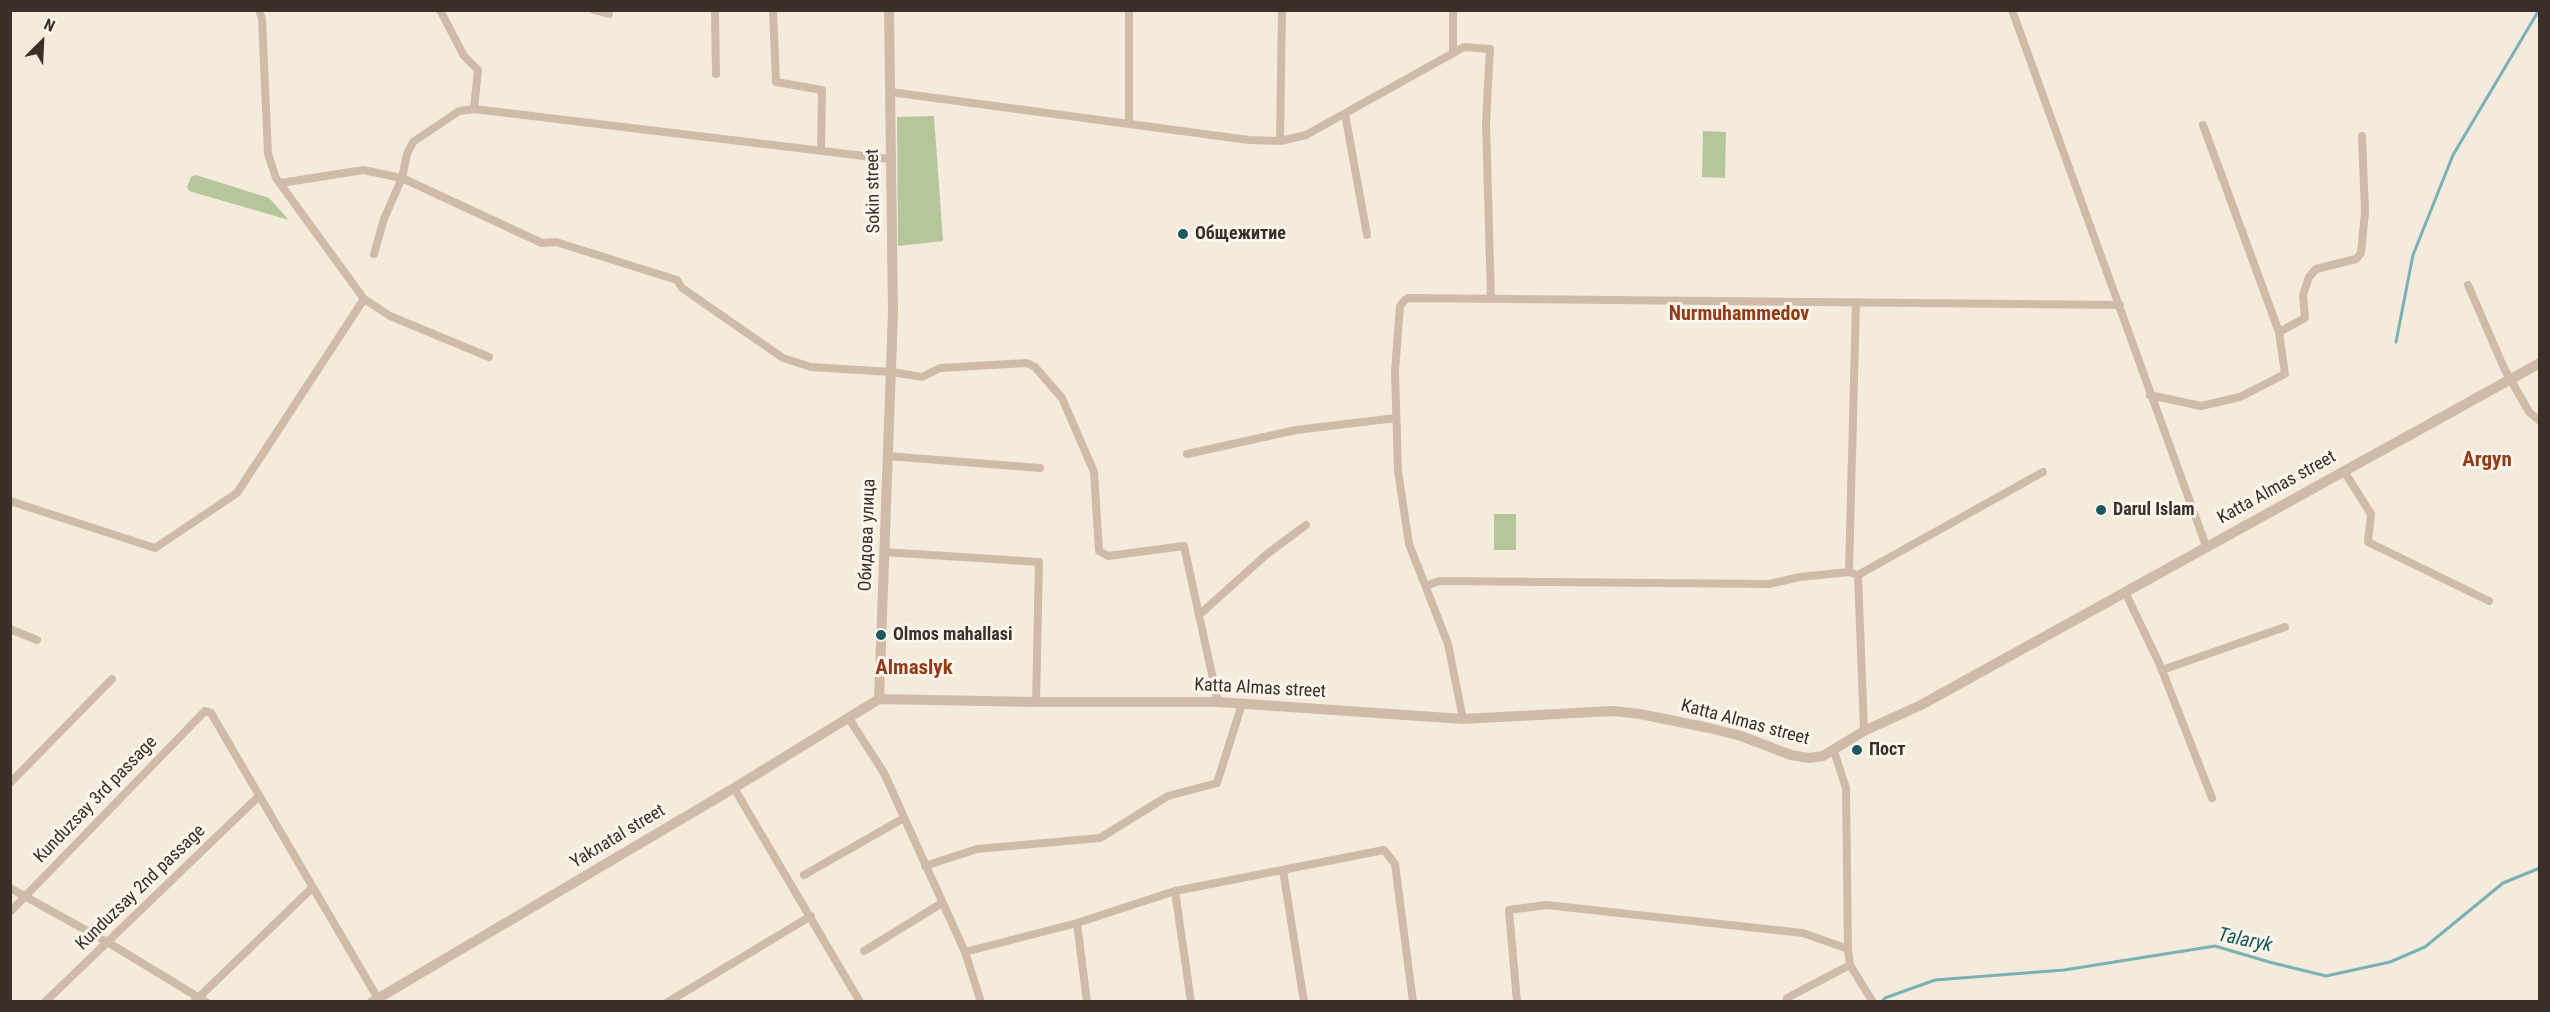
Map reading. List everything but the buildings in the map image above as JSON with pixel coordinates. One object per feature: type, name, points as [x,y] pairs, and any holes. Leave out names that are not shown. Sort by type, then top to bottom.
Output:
[{"type":"street","points":[[260,10],[268,154],[276,178],[364,299],[390,316],[489,357]]},
{"type":"street","points":[[440,10],[464,56],[477,70],[474,109]]},
{"type":"street","points":[[594,10],[609,14],[608,10]]},
{"type":"street","points":[[715,10],[716,74]]},
{"type":"street","points":[[773,10],[776,82],[822,90],[821,151]]},
{"type":"street","name":"Sokin street","points":[[889,10],[892,372]]},
{"type":"street","points":[[1129,10],[1129,124]]},
{"type":"street","points":[[1280,141],[1282,10]]},
{"type":"street","points":[[1453,10],[1453,52]]},
{"type":"street","points":[[2012,10],[2082,210],[2120,305],[2150,395],[2206,546]]},
{"type":"street","points":[[890,92],[1249,140],[1280,141],[1306,135],[1464,47],[1490,49],[1486,122],[1491,299]]},
{"type":"street","points":[[374,254],[384,219],[402,178],[407,154],[413,142],[459,111],[474,109],[889,159]]},
{"type":"street","points":[[1345,114],[1367,235]]},
{"type":"street","points":[[2150,395],[2201,406],[2240,398],[2285,374],[2279,332],[2203,125]]},
{"type":"street","points":[[2279,332],[2305,318],[2303,295],[2309,277],[2316,269],[2356,260],[2361,253],[2365,212],[2362,136]]},
{"type":"street","points":[[281,183],[363,171],[402,178],[542,243],[556,242],[677,280],[682,288],[783,358],[811,367],[892,372],[922,377],[940,368],[1027,363],[1035,367],[1062,398],[1094,472],[1099,551],[1108,556],[1184,546],[1218,702]]},
{"type":"street","points":[[2468,285],[2504,368],[2529,412],[2540,421]]},
{"type":"street","points":[[1463,719],[1448,644],[1409,544],[1398,471],[1395,371],[1400,306],[1408,298],[2120,305]]},
{"type":"street","points":[[10,501],[155,548],[237,493],[364,299]]},
{"type":"street","points":[[1849,572],[1857,302]]},
{"type":"street","name":"Katta Almas street","points":[[879,699],[1218,702],[1463,719],[1612,711],[1640,714],[1709,728],[1809,758],[1823,756],[1864,731],[1921,705],[2540,363]]},
{"type":"street","name":"Обидова улица","points":[[879,699],[892,372]]},
{"type":"street","points":[[1186,454],[1296,430],[1396,418]]},
{"type":"street","points":[[887,456],[1040,468]]},
{"type":"street","points":[[2344,471],[2372,514],[2368,542],[2489,601]]},
{"type":"street","points":[[1426,586],[1439,581],[1769,584],[1849,572],[1858,574],[2043,472]]},
{"type":"street","points":[[1199,615],[1267,554],[1306,525]]},
{"type":"street","points":[[884,552],[1039,562],[1036,702]]},
{"type":"street","points":[[1858,574],[1864,731]]},
{"type":"street","points":[[2125,592],[2162,670],[2212,798]]},
{"type":"street","points":[[2162,670],[2285,627]]},
{"type":"street","points":[[10,630],[37,640]]},
{"type":"street","points":[[10,783],[112,679]]},
{"type":"street","name":"Yakлatal street","points":[[376,1000],[734,788],[879,699]]},
{"type":"street","points":[[925,866],[977,849],[1100,838],[1168,796],[1217,783],[1242,704]]},
{"type":"street","name":"Kunduzsay 3rd passage","points":[[10,912],[205,711],[211,713],[259,796]]},
{"type":"street","points":[[848,717],[884,773],[965,952],[981,1002]]},
{"type":"street","points":[[1834,751],[1846,788],[1850,965],[1873,1002]]},
{"type":"street","points":[[734,788],[860,1002]]},
{"type":"street","points":[[259,796],[376,1000]]},
{"type":"street","name":"Kunduzsay 2nd passage","points":[[45,1002],[109,943],[259,796]]},
{"type":"street","points":[[804,875],[904,818]]},
{"type":"street","points":[[965,952],[1077,923],[1175,891],[1384,850],[1395,864],[1413,1002]]},
{"type":"street","points":[[1283,870],[1304,1002]]},
{"type":"street","points":[[10,888],[109,943],[199,1000],[312,888]]},
{"type":"street","points":[[1175,891],[1191,1002]]},
{"type":"street","points":[[864,951],[942,903]]},
{"type":"street","points":[[1518,1002],[1509,910],[1546,905],[1803,933],[1848,949]]},
{"type":"street","points":[[668,1002],[811,916]]},
{"type":"street","points":[[1077,923],[1087,1002]]},
{"type":"street","points":[[1786,1002],[1787,998],[1850,965]]},
{"type":"green space","points":[[934,116],[943,241],[898,246],[897,117]]},
{"type":"green space","points":[[1703,131],[1726,132],[1725,178],[1702,177]]},
{"type":"green space","points":[[196,175],[269,198],[289,220],[189,191],[187,187],[191,177]]},
{"type":"green space","points":[[1494,514],[1516,514],[1516,550],[1494,550]]},
{"type":"waterway","points":[[2396,342],[2413,255],[2453,155],[2539,10]]},
{"type":"waterway","name":"Talaryk","points":[[1882,1002],[1885,998],[1935,980],[2064,970],[2215,946],[2326,976],[2390,962],[2425,947],[2503,883],[2540,868]]},
{"type":"place","name":"Общежитие","points":[[1183,234]]},
{"type":"place","name":"Darul Islam","points":[[2101,510]]},
{"type":"place","name":"Olmos mahallasi","points":[[881,635]]},
{"type":"place","name":"Пост","points":[[1857,750]]},
{"type":"district","name":"Nurmuhammedov","points":[[1739,315]]},
{"type":"district","name":"Argyn","points":[[2487,461]]},
{"type":"district","name":"Almaslyk","points":[[914,669]]}]
